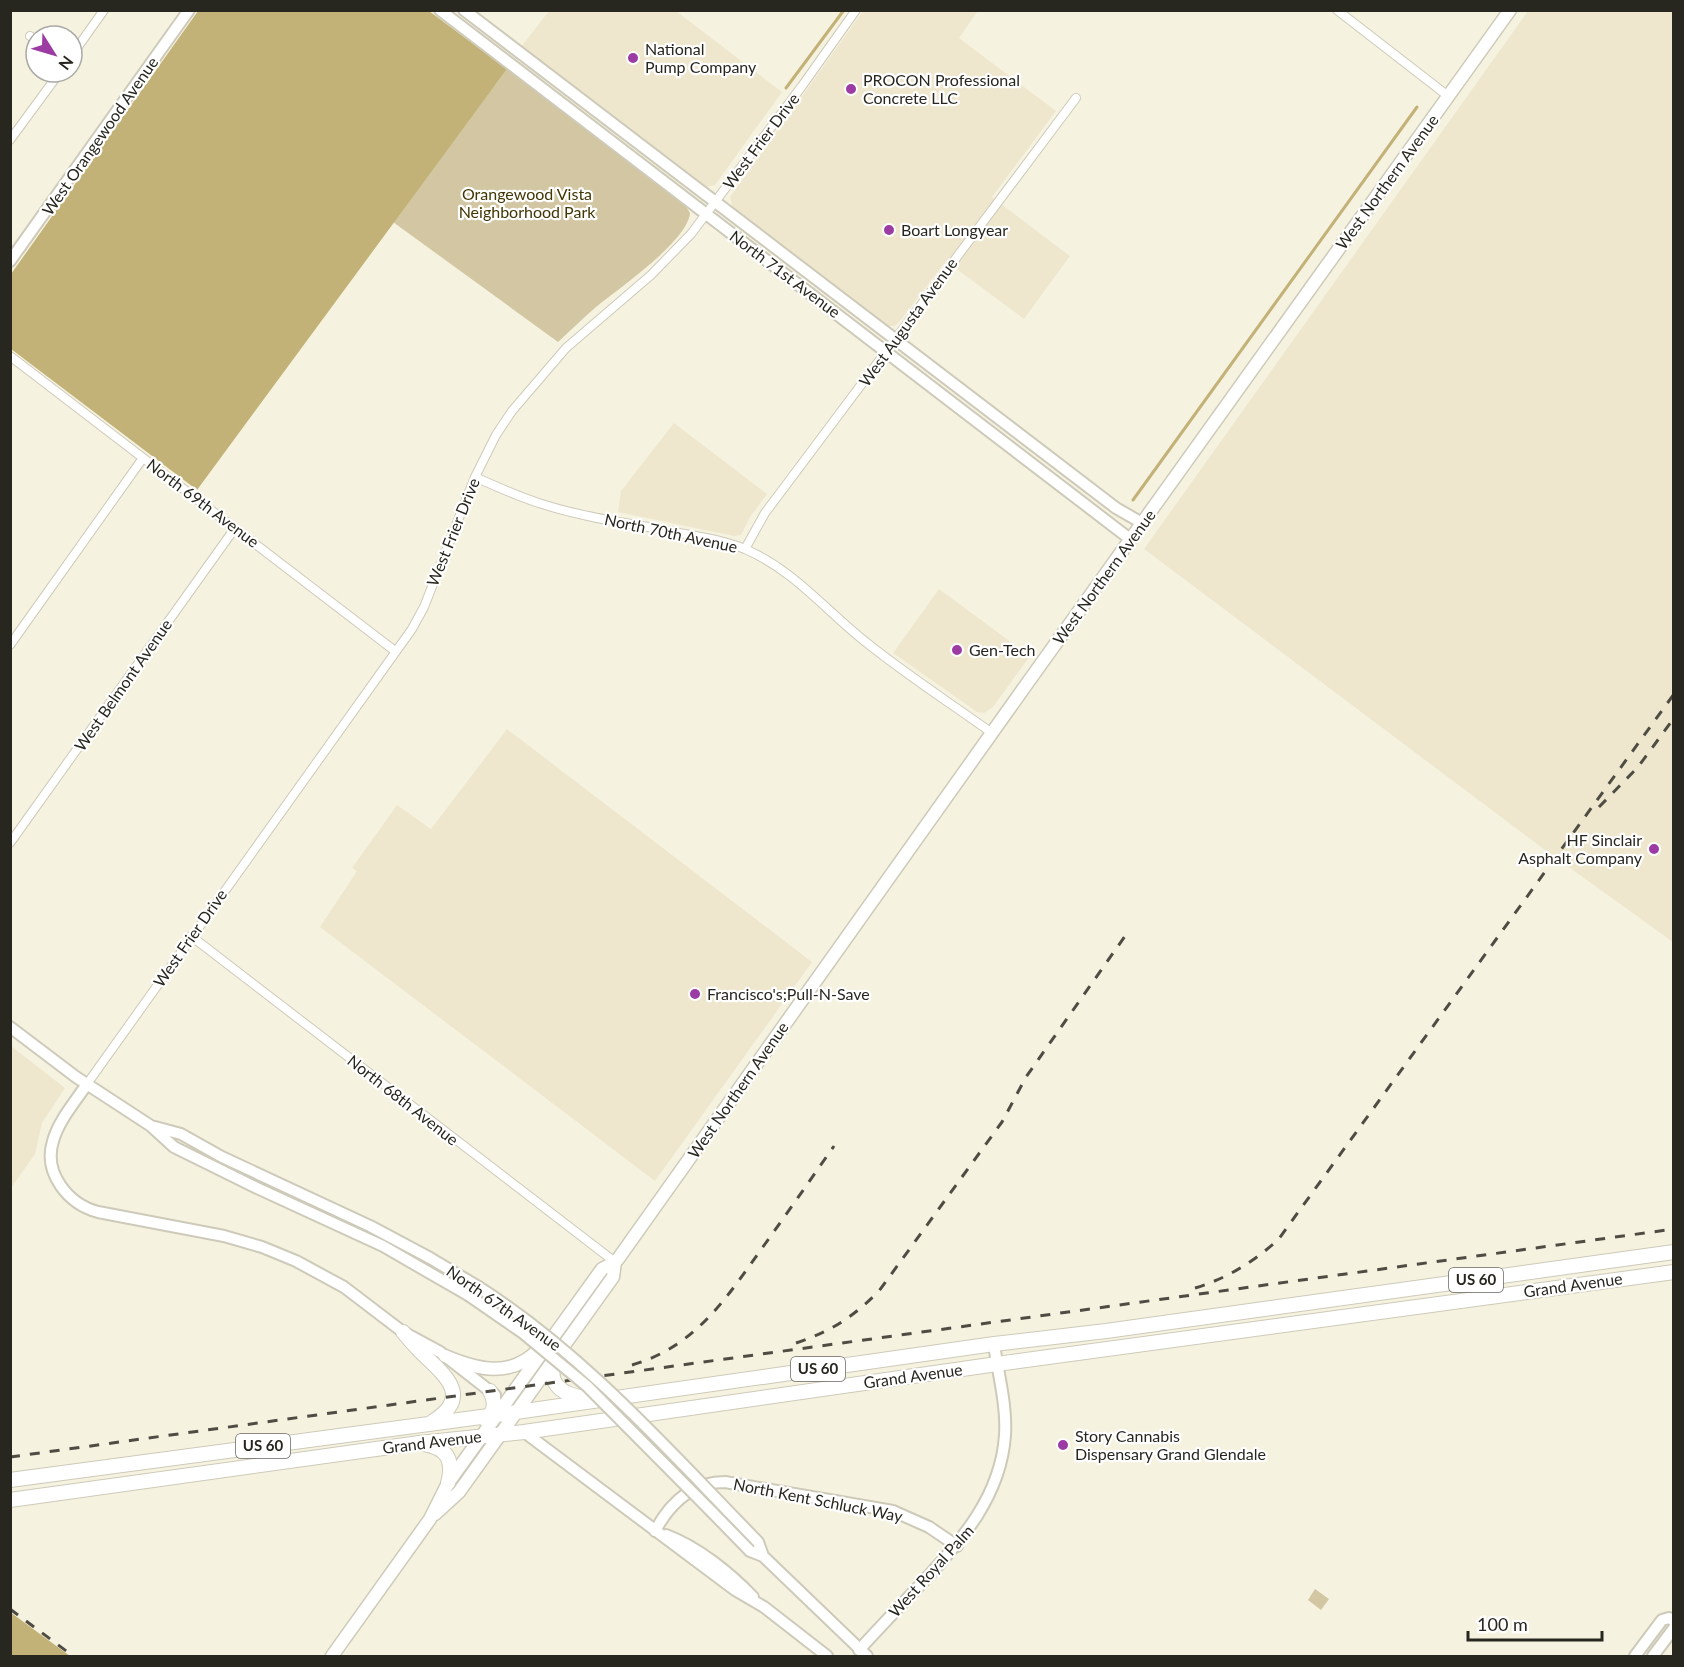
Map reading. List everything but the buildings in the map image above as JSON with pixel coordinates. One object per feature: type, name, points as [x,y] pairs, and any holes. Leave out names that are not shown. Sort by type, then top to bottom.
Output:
[{"type":"highway","points":[[1668,1253],[1669,1272]]},
{"type":"highway","name":"Grand Avenue","points":[[10,1480],[1668,1253]]},
{"type":"highway","name":"Grand Avenue","points":[[10,1500],[418,1443],[524,1432],[997,1364],[1669,1272]]},
{"type":"highway","points":[[1246,1311],[1249,1330]]},
{"type":"highway","points":[[403,1332],[443,1372],[450,1384],[452,1396],[449,1406],[442,1415],[429,1423]]},
{"type":"highway","points":[[557,1355],[552,1372],[555,1382],[562,1391],[573,1396],[613,1398]]},
{"type":"highway","points":[[464,1438],[493,1415],[495,1401],[490,1391]]},
{"type":"highway","points":[[418,1443],[431,1445],[446,1455],[452,1466],[447,1483]]},
{"type":"main road","name":"West Orangewood Avenue","points":[[10,261],[189,10]]},
{"type":"main road","name":"North 71st Avenue","points":[[440,10],[1130,539]]},
{"type":"main road","name":"North 71st Avenue","points":[[464,10],[1121,512],[1142,523]]},
{"type":"main road","name":"West Northern Avenue","points":[[332,1656],[430,1519],[447,1483],[481,1436],[493,1415],[505,1403],[602,1269],[615,1262],[1510,10]]},
{"type":"main road","points":[[611,141],[620,129]]},
{"type":"main road","points":[[779,270],[788,257]]},
{"type":"main road","name":"North 67th Avenue","points":[[10,1027],[87,1084],[151,1126],[174,1147],[383,1246],[468,1294],[523,1333],[587,1386],[724,1526],[750,1551],[763,1556],[863,1653]]},
{"type":"main road","points":[[87,1084],[60,1124],[52,1142],[52,1163],[57,1180],[75,1202],[98,1212],[201,1230],[262,1247],[327,1277],[403,1332],[431,1346],[516,1412]]},
{"type":"main road","name":"North 67th Avenue","points":[[151,1126],[181,1134],[256,1173],[377,1230],[477,1286],[581,1364],[622,1402],[758,1542],[763,1556]]},
{"type":"main road","name":"West Northern Avenue","points":[[430,1519],[459,1492],[501,1435],[613,1277],[615,1262]]},
{"type":"main road","points":[[445,1356],[478,1368],[492,1370],[508,1368],[526,1360],[558,1330]]},
{"type":"main road","name":"West Royal Palm","points":[[863,1653],[957,1546],[987,1500],[1003,1455],[1005,1416],[994,1344]]},
{"type":"main road","points":[[516,1388],[514,1404],[524,1432],[735,1590],[764,1607],[827,1656]]},
{"type":"main road","name":"North Kent Schluck Way","points":[[655,1531],[669,1510],[690,1491],[712,1482],[725,1482],[893,1511],[929,1527],[957,1546]]},
{"type":"main road","points":[[1635,1656],[1662,1620],[1669,1618],[1674,1621]]},
{"type":"main road","points":[[1653,1656],[1674,1628]]},
{"type":"street","points":[[84,38],[104,10]]},
{"type":"street","name":"West Frier Drive","points":[[87,1084],[412,629],[424,607],[475,477],[502,427],[548,367],[581,333],[664,263],[707,214],[856,10]]},
{"type":"street","points":[[1337,10],[1449,96]]},
{"type":"street","points":[[10,140],[51,84]]},
{"type":"street","name":"West Augusta Avenue","points":[[745,549],[765,513],[1076,98]]},
{"type":"street","name":"North 69th Avenue","points":[[10,356],[395,651]]},
{"type":"street","points":[[10,645],[144,458]]},
{"type":"street","name":"North 70th Avenue","points":[[475,477],[513,495],[543,505],[707,538],[745,549],[787,573],[868,645],[992,734]]},
{"type":"street","name":"West Belmont Avenue","points":[[10,843],[235,528]]},
{"type":"street","name":"North 68th Avenue","points":[[191,936],[615,1262]]},
{"type":"shaded area","points":[[198,11],[429,11],[507,69],[197,490],[11,349],[11,274]]},
{"type":"shaded area","points":[[549,11],[676,11],[782,92],[715,185],[706,187],[521,47]]},
{"type":"shaded area","points":[[863,11],[978,11],[959,38],[1056,111],[992,197],[1070,256],[1024,319],[946,261],[900,321],[895,326],[887,326],[733,208],[730,197]]},
{"type":"shaded area","points":[[1528,11],[1673,11],[1673,942],[1545,850],[1144,549]]},
{"type":"shaded area","points":[[674,423],[767,494],[750,517],[741,535],[734,536],[618,512],[621,491]]},
{"type":"shaded area","points":[[939,589],[1030,656],[993,707],[984,713],[977,712],[893,653]]},
{"type":"shaded area","points":[[507,729],[812,962],[655,1181],[320,927],[357,871],[352,868],[397,805],[431,829]]},
{"type":"shaded area","points":[[11,1046],[65,1088],[42,1123],[35,1154],[11,1188]]},
{"type":"shaded area","points":[[10,1612],[70,1656],[11,1656]]},
{"type":"green space","name":"Orangewood Vista Neighborhood Park","points":[[507,69],[685,205],[690,213],[678,237],[665,250],[558,342],[393,222]]},
{"type":"green space","points":[[1315,1589],[1329,1599],[1321,1610],[1308,1600]]},
{"type":"waterway","points":[[786,88],[844,10]]},
{"type":"waterway","points":[[1133,500],[1417,107]]},
{"type":"railway","points":[[1195,1288],[1240,1268],[1278,1240],[1674,694]]},
{"type":"railway","points":[[1599,807],[1638,767],[1674,718]]},
{"type":"railway","points":[[796,1343],[841,1322],[879,1291],[1002,1122],[1026,1077],[1130,929]]},
{"type":"railway","points":[[632,1365],[655,1357],[675,1346],[709,1317],[737,1283],[834,1146]]},
{"type":"railway","points":[[10,1457],[1674,1229]]},
{"type":"railway","points":[[10,1609],[73,1656]]},
{"type":"place","name":"National Pump Company","points":[[633,58]]},
{"type":"place","name":"PROCON Professional Concrete LLC","points":[[851,89]]},
{"type":"place","name":"Boart Longyear","points":[[889,230]]},
{"type":"place","name":"Gen-Tech","points":[[957,650]]},
{"type":"place","name":"HF Sinclair Asphalt Company","points":[[1654,849]]},
{"type":"place","name":"Francisco's;Pull-N-Save","points":[[695,994]]},
{"type":"place","name":"Story Cannabis Dispensary Grand Glendale","points":[[1063,1445]]}]
